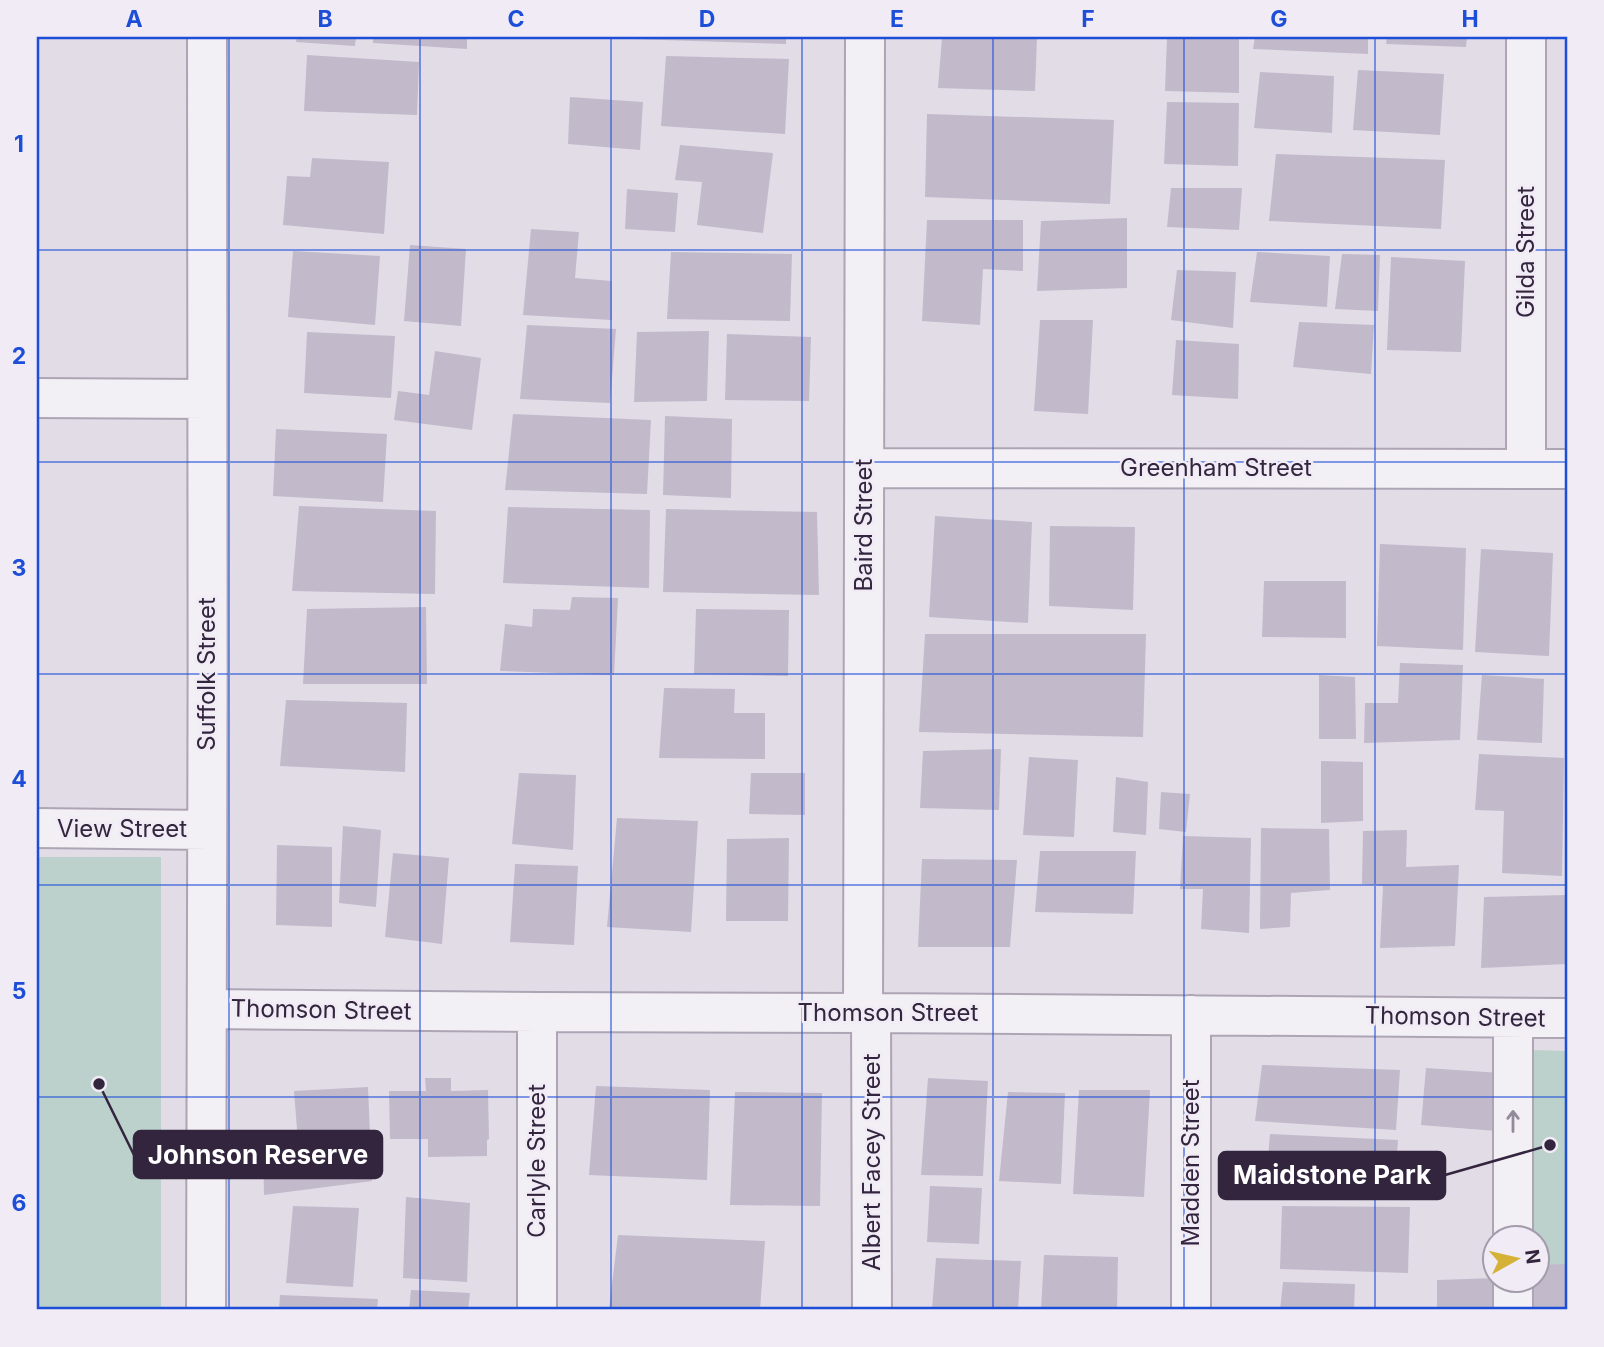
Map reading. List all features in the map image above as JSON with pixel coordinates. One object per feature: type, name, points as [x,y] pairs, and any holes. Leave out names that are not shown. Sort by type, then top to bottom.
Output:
[{"type":"street","name":"Suffolk Street","points":[[206,37],[209,1009],[206,1310]]},
{"type":"street","name":"Baird Street","points":[[865,37],[867,1013]]},
{"type":"street","name":"Gilda Street","points":[[1526,468],[1527,37]]},
{"type":"street","points":[[37,398],[206,399]]},
{"type":"street","name":"Greenham Street","points":[[864,468],[1567,469]]},
{"type":"street","name":"View Street","points":[[37,828],[207,830]]},
{"type":"street","name":"Thomson Street","points":[[209,1009],[1567,1018]]},
{"type":"street","name":"Carlyle Street","points":[[537,1012],[537,1310]]},
{"type":"street","name":"Albert Facey Street","points":[[867,1013],[872,1310]]},
{"type":"street","name":"Madden Street","points":[[1191,1015],[1191,1310]]},
{"type":"street","points":[[1513,1017],[1513,1224]]},
{"type":"green space","points":[[37,857],[161,857],[161,1310],[37,1310]]},
{"type":"green space","points":[[1532,1050],[1567,1051],[1567,1310],[1534,1310],[1534,1294],[1552,1294],[1552,1224],[1533,1224]]},
{"type":"building","points":[[297,37],[356,37],[355,46],[296,42]]},
{"type":"building","points":[[373,37],[467,37],[467,49],[373,43]]},
{"type":"building","points":[[786,37],[786,44],[632,39]]},
{"type":"building","points":[[942,37],[1037,37],[1035,91],[938,88]]},
{"type":"building","points":[[1167,37],[1239,37],[1239,93],[1165,91]]},
{"type":"building","points":[[1255,37],[1368,37],[1368,54],[1253,49]]},
{"type":"building","points":[[1387,37],[1467,37],[1466,47],[1386,44]]},
{"type":"building","points":[[307,55],[419,62],[417,115],[304,111]]},
{"type":"building","points":[[666,56],[789,59],[785,134],[661,126]]},
{"type":"building","points":[[1358,70],[1444,74],[1440,135],[1353,130]]},
{"type":"building","points":[[1260,72],[1334,76],[1332,133],[1254,128]]},
{"type":"building","points":[[570,97],[643,102],[640,150],[568,144]]},
{"type":"building","points":[[1167,102],[1239,103],[1238,166],[1164,164]]},
{"type":"building","points":[[927,114],[1114,120],[1110,204],[925,197]]},
{"type":"building","points":[[680,145],[773,153],[763,233],[697,225],[702,182],[675,180]]},
{"type":"building","points":[[1276,154],[1445,160],[1441,229],[1269,221]]},
{"type":"building","points":[[312,158],[389,162],[384,234],[283,225],[287,176],[310,177]]},
{"type":"building","points":[[1171,188],[1242,188],[1239,230],[1167,227]]},
{"type":"building","points":[[627,189],[678,193],[675,232],[625,229]]},
{"type":"building","points":[[1127,218],[1127,288],[1037,291],[1041,221]]},
{"type":"building","points":[[927,220],[1023,220],[1023,271],[983,269],[980,325],[922,321]]},
{"type":"building","points":[[531,229],[579,232],[575,278],[612,281],[612,320],[523,315]]},
{"type":"building","points":[[410,245],[466,249],[461,326],[404,321]]},
{"type":"building","points":[[293,251],[380,256],[375,325],[288,317]]},
{"type":"building","points":[[671,252],[792,254],[790,321],[667,319]]},
{"type":"building","points":[[1257,252],[1330,256],[1327,307],[1250,302]]},
{"type":"building","points":[[1342,254],[1380,255],[1378,311],[1335,309]]},
{"type":"building","points":[[1391,257],[1465,261],[1461,352],[1387,350]]},
{"type":"building","points":[[1177,270],[1236,272],[1233,328],[1171,320]]},
{"type":"building","points":[[1040,320],[1093,320],[1088,414],[1034,411]]},
{"type":"building","points":[[1299,322],[1374,325],[1371,374],[1293,367]]},
{"type":"building","points":[[527,325],[616,329],[610,403],[520,399]]},
{"type":"building","points":[[709,331],[707,401],[634,402],[637,332]]},
{"type":"building","points":[[307,332],[395,336],[391,398],[304,393]]},
{"type":"building","points":[[727,334],[811,337],[809,401],[725,400]]},
{"type":"building","points":[[1176,340],[1239,344],[1238,399],[1172,395]]},
{"type":"building","points":[[435,351],[481,358],[472,430],[394,420],[398,391],[429,395]]},
{"type":"building","points":[[513,414],[651,420],[647,494],[505,490]]},
{"type":"building","points":[[665,416],[732,419],[731,498],[663,495]]},
{"type":"building","points":[[276,429],[387,434],[383,502],[273,496]]},
{"type":"building","points":[[299,506],[436,511],[435,594],[292,591]]},
{"type":"building","points":[[508,507],[650,510],[649,588],[503,583]]},
{"type":"building","points":[[666,509],[817,512],[819,595],[663,592]]},
{"type":"building","points":[[935,516],[1032,522],[1028,623],[929,617]]},
{"type":"building","points":[[1050,526],[1135,527],[1133,610],[1049,606]]},
{"type":"building","points":[[1380,544],[1466,548],[1463,650],[1377,646]]},
{"type":"building","points":[[1481,549],[1553,553],[1549,656],[1475,652]]},
{"type":"building","points":[[1264,581],[1346,581],[1346,638],[1262,637]]},
{"type":"building","points":[[572,597],[618,598],[614,675],[500,671],[505,624],[532,627],[533,609],[570,610]]},
{"type":"building","points":[[426,607],[427,684],[303,684],[307,609]]},
{"type":"building","points":[[696,609],[789,610],[788,676],[694,674]]},
{"type":"building","points":[[925,634],[1146,634],[1143,737],[919,732]]},
{"type":"building","points":[[1400,663],[1463,665],[1460,740],[1364,743],[1365,703],[1398,703]]},
{"type":"building","points":[[1319,675],[1355,677],[1356,739],[1319,739]]},
{"type":"building","points":[[1482,675],[1544,679],[1542,743],[1477,740]]},
{"type":"building","points":[[664,688],[735,689],[734,713],[765,713],[765,759],[659,758]]},
{"type":"building","points":[[286,700],[407,703],[405,772],[280,766]]},
{"type":"building","points":[[1001,749],[999,810],[920,808],[923,751]]},
{"type":"building","points":[[1479,754],[1564,758],[1562,876],[1502,873],[1504,811],[1475,810]]},
{"type":"building","points":[[1029,757],[1078,760],[1074,837],[1023,835]]},
{"type":"building","points":[[1321,761],[1363,762],[1363,821],[1321,823]]},
{"type":"building","points":[[519,773],[576,775],[573,850],[512,844]]},
{"type":"building","points":[[751,773],[805,773],[805,815],[749,814]]},
{"type":"building","points":[[1116,777],[1148,782],[1146,835],[1113,832]]},
{"type":"building","points":[[1161,792],[1190,794],[1186,832],[1159,829]]},
{"type":"building","points":[[617,818],[698,821],[691,932],[607,927]]},
{"type":"building","points":[[343,826],[381,830],[376,907],[339,903]]},
{"type":"building","points":[[1261,828],[1329,829],[1330,890],[1291,893],[1290,927],[1260,929]]},
{"type":"building","points":[[1407,830],[1406,867],[1459,865],[1455,946],[1380,948],[1383,886],[1362,884],[1363,831]]},
{"type":"building","points":[[1183,836],[1251,838],[1249,933],[1201,929],[1203,889],[1180,889]]},
{"type":"building","points":[[789,838],[788,921],[726,921],[727,839]]},
{"type":"building","points":[[277,845],[332,847],[332,927],[276,925]]},
{"type":"building","points":[[1040,851],[1136,851],[1133,914],[1035,912]]},
{"type":"building","points":[[393,853],[449,858],[442,944],[385,937]]},
{"type":"building","points":[[922,859],[1017,860],[1010,947],[918,947]]},
{"type":"building","points":[[515,864],[578,866],[574,945],[510,942]]},
{"type":"building","points":[[1567,895],[1567,964],[1481,968],[1484,897]]},
{"type":"building","points":[[1262,1065],[1400,1070],[1396,1130],[1255,1121]]},
{"type":"building","points":[[1426,1068],[1501,1073],[1496,1131],[1421,1125]]},
{"type":"building","points":[[425,1078],[451,1078],[451,1091],[488,1090],[487,1156],[428,1157],[428,1139],[390,1139],[389,1091],[426,1091]]},
{"type":"building","points":[[928,1078],[988,1081],[983,1176],[921,1175]]},
{"type":"building","points":[[596,1086],[710,1090],[707,1180],[589,1175]]},
{"type":"building","points":[[368,1087],[372,1181],[264,1195],[263,1147],[298,1142],[294,1091]]},
{"type":"building","points":[[1079,1090],[1150,1090],[1144,1197],[1073,1194]]},
{"type":"building","points":[[735,1092],[822,1093],[820,1206],[730,1205]]},
{"type":"building","points":[[1008,1092],[1065,1093],[1061,1184],[999,1181]]},
{"type":"building","points":[[1270,1134],[1398,1140],[1394,1198],[1265,1192]]},
{"type":"building","points":[[930,1186],[982,1188],[979,1244],[927,1242]]},
{"type":"building","points":[[406,1197],[470,1203],[467,1282],[403,1278]]},
{"type":"building","points":[[293,1206],[359,1208],[353,1287],[286,1283]]},
{"type":"building","points":[[1282,1206],[1410,1207],[1408,1273],[1280,1269]]},
{"type":"building","points":[[618,1235],[765,1241],[760,1310],[609,1309]]},
{"type":"building","points":[[1044,1255],[1118,1257],[1117,1310],[1041,1310]]},
{"type":"building","points":[[936,1258],[1021,1261],[1018,1310],[932,1310]]},
{"type":"building","points":[[1567,1264],[1567,1310],[1534,1310],[1534,1294],[1552,1294],[1552,1265]]},
{"type":"building","points":[[1482,1278],[1482,1294],[1500,1294],[1504,1310],[1437,1310],[1437,1280]]},
{"type":"building","points":[[1283,1282],[1355,1284],[1354,1310],[1280,1310]]},
{"type":"building","points":[[411,1290],[470,1293],[468,1310],[409,1310]]},
{"type":"building","points":[[280,1295],[378,1299],[377,1310],[279,1310]]},
{"type":"place","name":"Johnson Reserve","points":[[99,1084]]},
{"type":"place","name":"Maidstone Park","points":[[1550,1145]]}]
